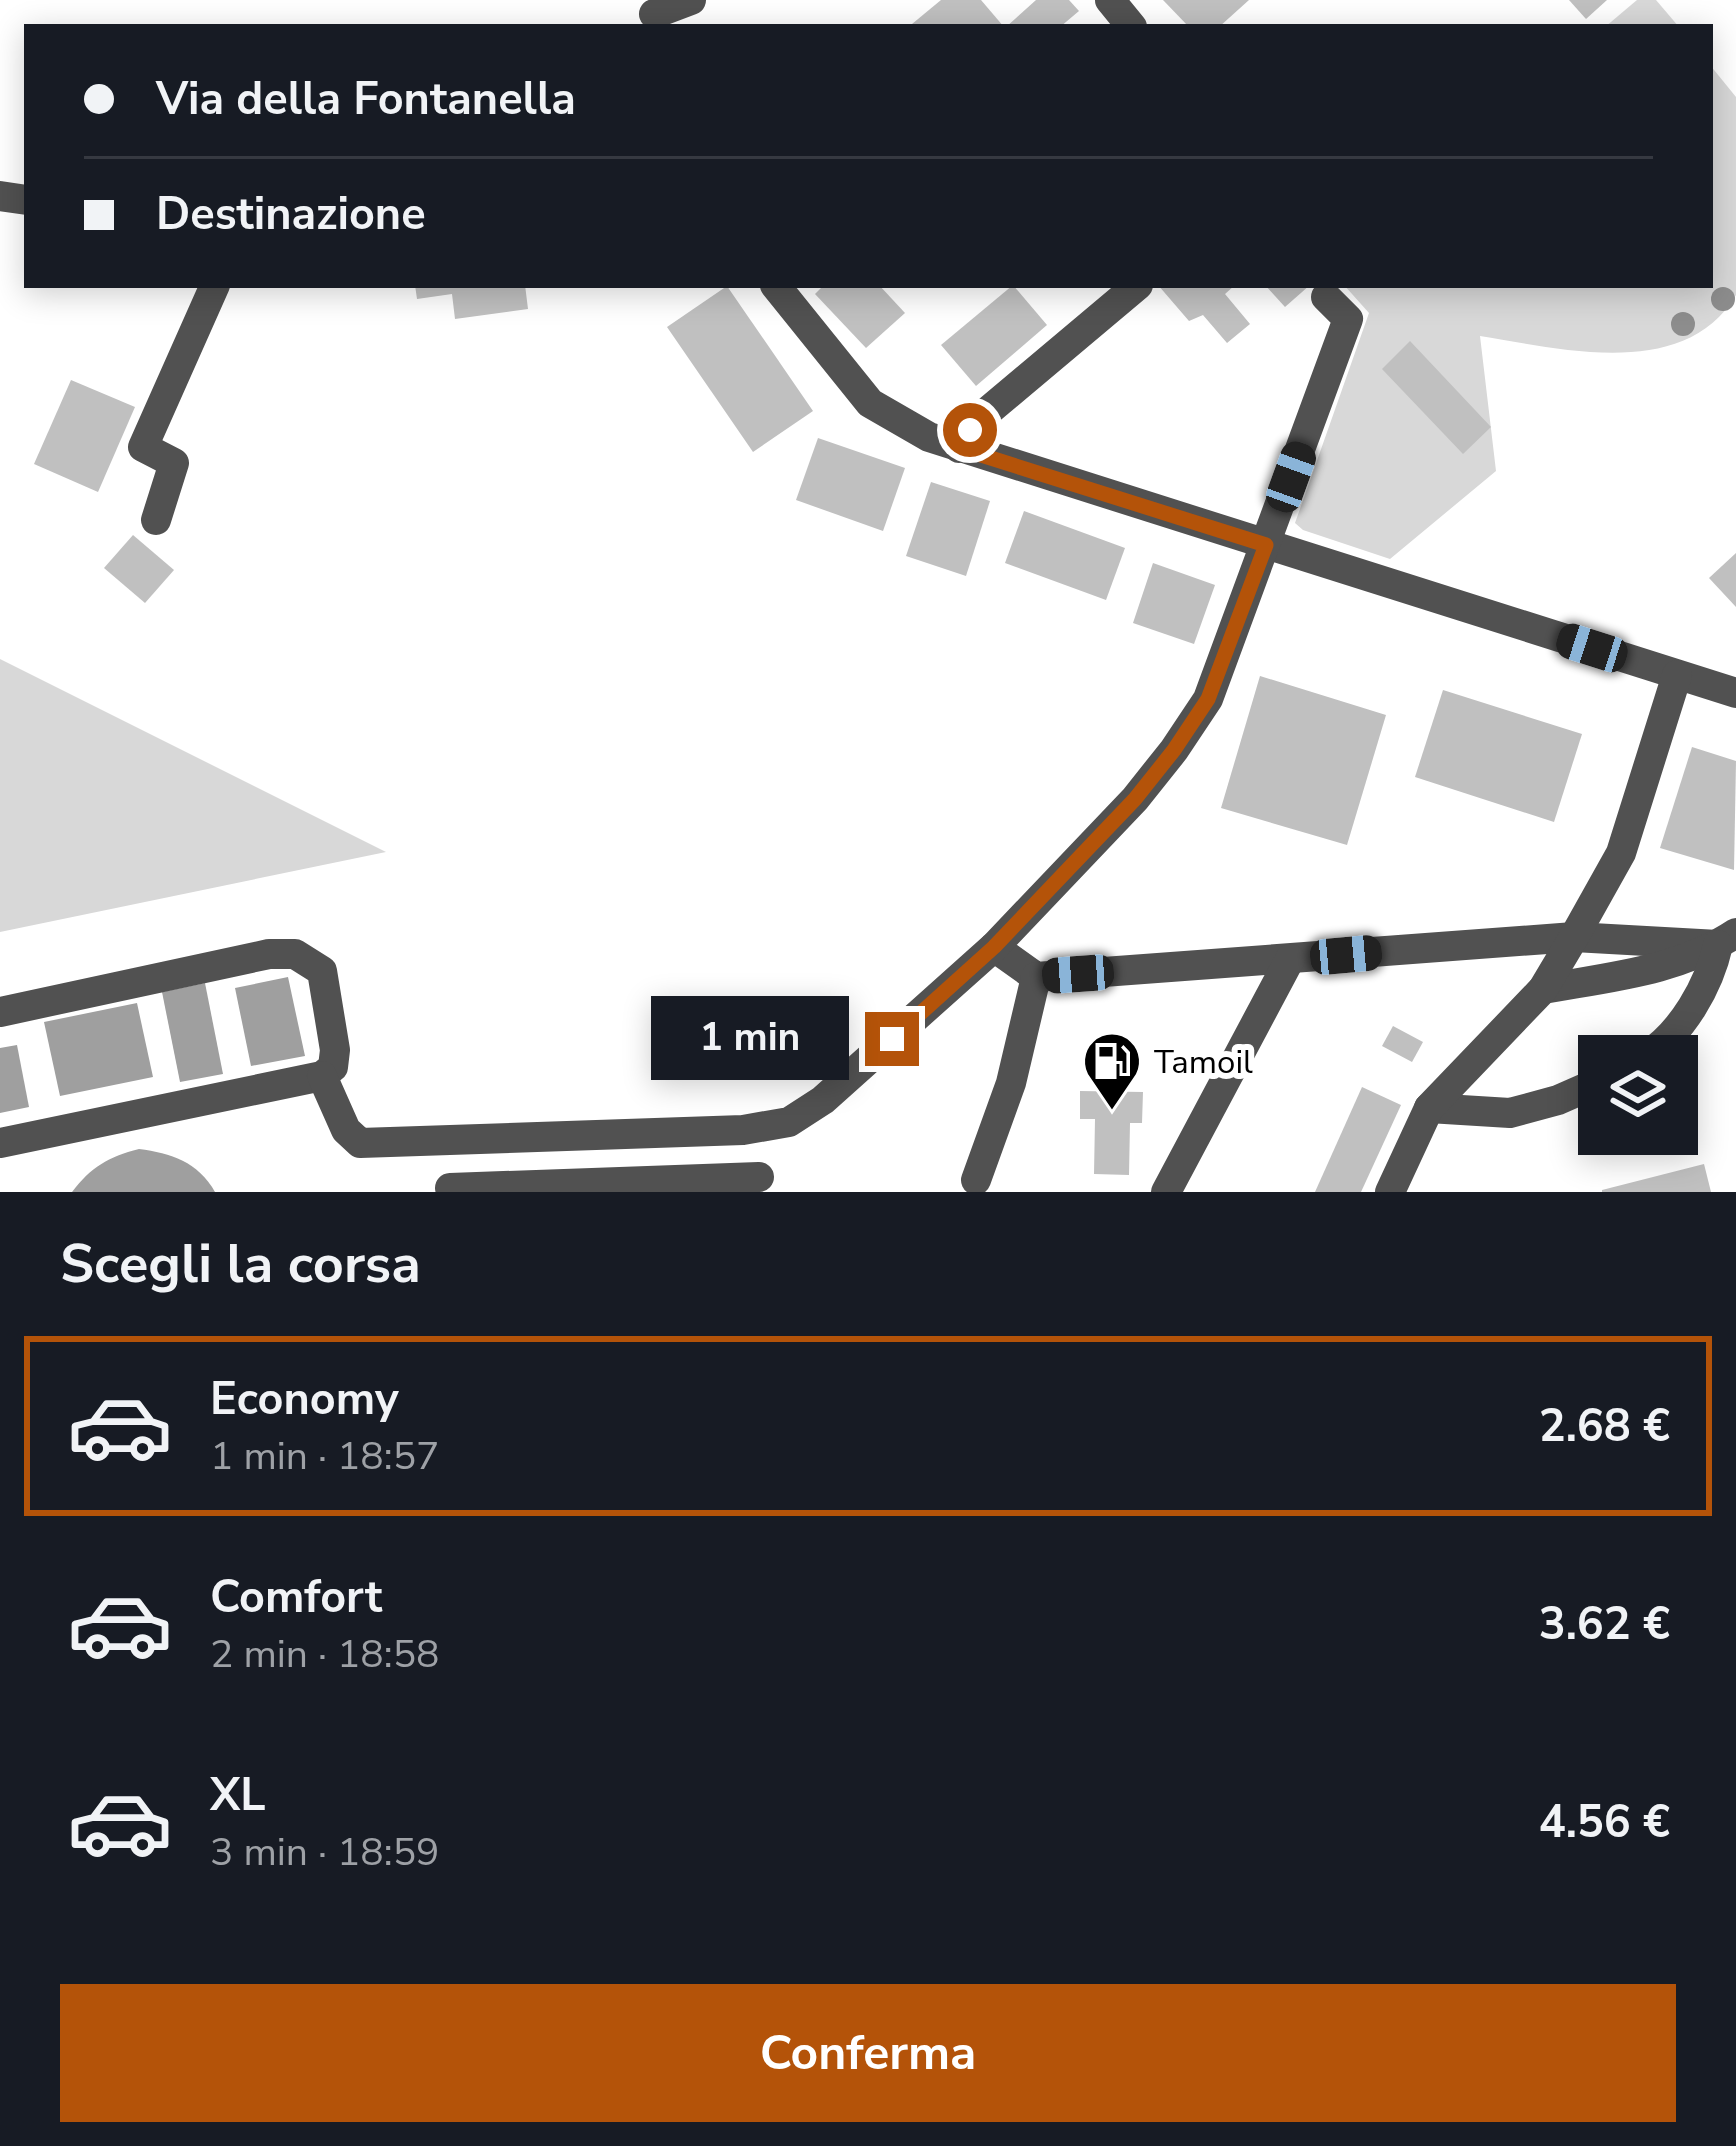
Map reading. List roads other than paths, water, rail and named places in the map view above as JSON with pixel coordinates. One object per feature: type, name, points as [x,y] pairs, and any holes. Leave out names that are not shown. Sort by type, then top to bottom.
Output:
[{"type":"street","points":[[654,14],[691,0]]},
{"type":"street","points":[[156,520],[174,463],[143,447],[214,288]]},
{"type":"street","points":[[959,448],[975,422],[1134,288]]},
{"type":"street","points":[[790,291],[870,403],[914,429],[959,448],[1736,693]]},
{"type":"street","points":[[322,1076],[346,1130],[360,1143],[765,1126],[789,1122],[823,1100],[994,947],[1135,799],[1208,699],[1348,319],[1326,297]]},
{"type":"street","points":[[1390,1192],[1430,1108],[1543,989],[1621,853],[1677,675]]},
{"type":"street","points":[[994,947],[1036,977],[1574,937],[1727,939]]},
{"type":"street","points":[[1543,989],[1669,966],[1727,939]]},
{"type":"street","points":[[1666,1035],[1686,1015],[1727,939]]},
{"type":"street","points":[[0,1012],[269,953],[295,953],[322,970],[335,1050],[333,1067],[322,1076],[0,1143]]},
{"type":"street","points":[[1166,1192],[1290,959]]},
{"type":"street","points":[[976,1180],[1011,1083],[1036,977]]},
{"type":"street","points":[[1430,1108],[1510,1113],[1578,1091]]},
{"type":"street","points":[[443,1142],[451,1190],[759,1184],[768,1150],[765,1126]]},
{"type":"place","name":"Tamoil","points":[[1112,1112]]}]
